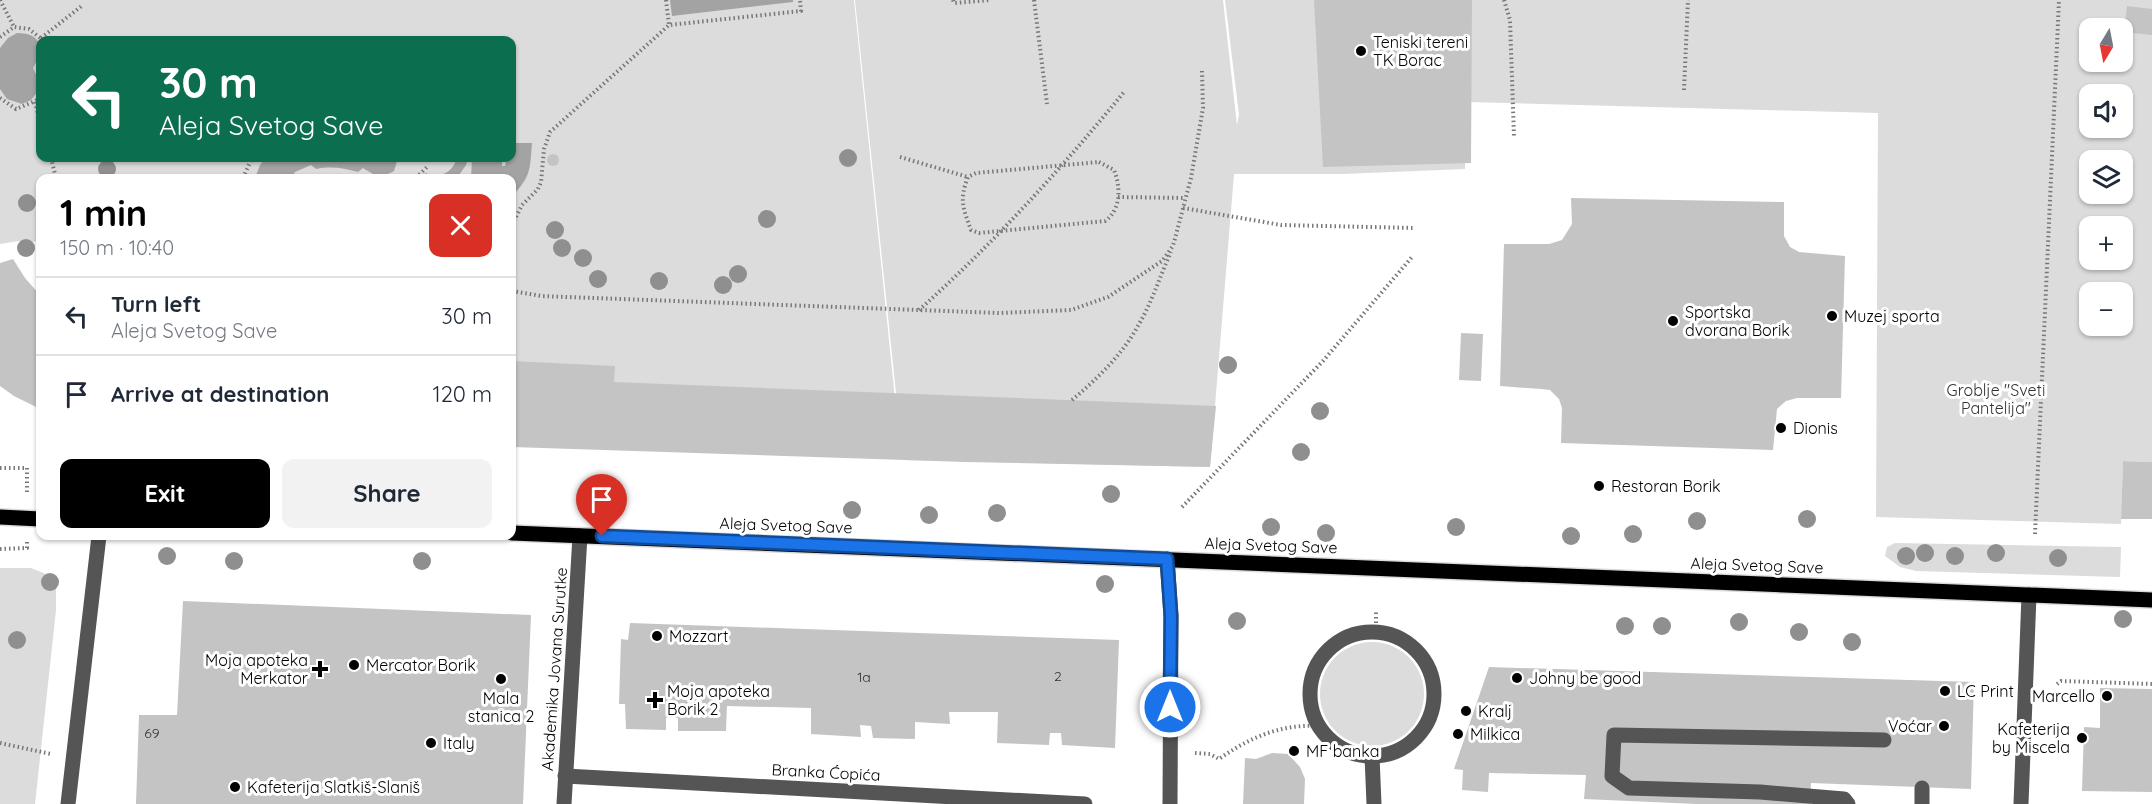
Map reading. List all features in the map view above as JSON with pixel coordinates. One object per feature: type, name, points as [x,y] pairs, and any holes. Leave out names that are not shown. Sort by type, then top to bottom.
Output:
[{"type":"main road","points":[[0,518],[36,519]]},
{"type":"main road","name":"Aleja Svetog Save","points":[[516,533],[2152,600]]},
{"type":"street","name":"Akademika Jovana Surutke","points":[[564,804],[580,536]]},
{"type":"street","points":[[68,804],[99,540]]},
{"type":"street","points":[[1167,559],[1171,616],[1170,804]]},
{"type":"street","points":[[2021,804],[2029,596]]},
{"type":"street","points":[[1368,631],[1376,632],[1389,634],[1407,642],[1422,656],[1431,673],[1435,692],[1432,712],[1423,730],[1409,744],[1391,753],[1372,756],[1351,752],[1332,742],[1318,726],[1311,706],[1310,685],[1317,665],[1329,648],[1347,636],[1368,631]]},
{"type":"street","points":[[1848,804],[1844,799],[1760,792],[1629,788],[1612,776],[1614,735],[1884,740]]},
{"type":"street","points":[[1372,756],[1374,804]]},
{"type":"street","name":"Branka Ćopića","points":[[565,776],[1085,804]]},
{"type":"path","points":[[0,0],[14,27]]},
{"type":"path","points":[[666,0],[669,25]]},
{"type":"path","points":[[516,217],[522,205],[538,189],[541,182],[544,149],[550,132],[669,25],[801,11],[800,0]]},
{"type":"path","points":[[953,0],[954,3],[992,0]]},
{"type":"path","points":[[1034,0],[1047,104]]},
{"type":"path","points":[[1504,0],[1510,20],[1514,137]]},
{"type":"path","points":[[1684,90],[1688,0]]},
{"type":"path","points":[[2035,534],[2059,0]]},
{"type":"path","points":[[46,36],[82,5]]},
{"type":"path","points":[[0,37],[14,27],[29,29],[38,36]]},
{"type":"path","points":[[1072,400],[1098,378],[1122,351],[1140,324],[1173,246],[1191,178],[1203,108],[1202,71]]},
{"type":"path","points":[[919,310],[1001,231],[1062,165],[1124,92]]},
{"type":"path","points":[[0,98],[16,109],[35,102],[36,106]]},
{"type":"path","points":[[900,157],[968,177]]},
{"type":"path","points":[[1100,162],[1114,170],[1118,180],[1118,197],[1116,210],[1112,216],[1105,221],[979,233],[971,230],[962,202],[963,190],[968,177],[976,173],[1062,165],[1100,162]]},
{"type":"path","points":[[420,174],[427,167]]},
{"type":"path","points":[[1118,197],[1185,198]]},
{"type":"path","points":[[1183,208],[1281,225],[1415,228]]},
{"type":"path","points":[[516,292],[542,296],[999,313],[1071,310],[1108,297],[1162,261],[1173,246]]},
{"type":"path","points":[[1182,507],[1323,361],[1412,257]]},
{"type":"path","points":[[0,468],[27,468]]},
{"type":"path","points":[[0,549],[27,548]]},
{"type":"path","points":[[1376,610],[1376,632]]},
{"type":"path","points":[[2057,684],[2061,681],[2152,684]]},
{"type":"path","points":[[1170,753],[1210,754],[1219,759],[1242,743],[1269,731],[1306,725],[1318,726]]},
{"type":"path","points":[[0,743],[57,755]]},
{"type":"green space","points":[[0,0],[854,0],[901,457],[516,443],[516,174],[36,174],[36,242],[19,241],[0,244]]},
{"type":"green space","name":"Groblje \"Sveti Pantelija\"","points":[[855,0],[1223,0],[1237,125],[1239,115],[1225,0],[2152,0],[2152,462],[2123,461],[2121,524],[1876,517],[1878,113],[1467,102],[1465,169],[1343,174],[1234,174],[1210,467],[903,460]]},
{"type":"green space","points":[[1895,543],[2121,547],[2120,577],[1916,571],[1900,567],[1885,556],[1887,547]]},
{"type":"green space","points":[[0,568],[31,568],[56,578],[56,610],[35,804],[0,804]]},
{"type":"green space","points":[[1372,642],[1392,646],[1409,657],[1420,674],[1424,694],[1420,714],[1409,731],[1392,742],[1372,746],[1352,742],[1335,731],[1324,714],[1320,694],[1324,674],[1335,657],[1352,646]]},
{"type":"shaded area","points":[[670,0],[793,0],[793,2],[672,16]]},
{"type":"shaded area","points":[[17,33],[36,39],[36,63],[33,68],[36,75],[36,94],[31,100],[22,104],[7,99],[0,89],[0,48],[8,38]]},
{"type":"shaded area","points":[[516,143],[532,143],[528,172],[516,191],[516,174],[471,174],[472,162],[502,162],[502,166],[505,166],[506,162],[516,162]]},
{"type":"shaded area","points":[[263,162],[397,162],[394,171],[387,174],[375,174],[363,168],[358,172],[337,168],[316,169],[311,165],[294,174],[257,174]]},
{"type":"shaded area","points":[[467,162],[460,174],[442,174],[449,171],[455,163]]},
{"type":"building","points":[[1314,0],[1472,0],[1471,163],[1323,167]]},
{"type":"building","points":[[2127,6],[2152,9],[2152,35],[2133,33],[2133,18],[2126,18]]},
{"type":"building","points":[[555,154],[559,160],[555,166],[551,166],[547,158]]},
{"type":"building","name":"Sportska dvorana Borik","points":[[1571,198],[1784,202],[1784,236],[1790,247],[1799,252],[1845,256],[1841,398],[1797,398],[1786,401],[1777,409],[1773,450],[1561,443],[1562,408],[1559,399],[1550,390],[1500,386],[1504,244],[1549,244],[1562,240],[1572,224]]},
{"type":"building","points":[[13,259],[36,290],[36,407],[0,386],[0,263]]},
{"type":"building","points":[[1461,333],[1483,334],[1481,381],[1459,380]]},
{"type":"building","points":[[516,361],[615,366],[614,382],[1216,406],[1210,467],[965,462],[516,447]]},
{"type":"building","points":[[2123,461],[2152,462],[2152,519],[2121,519]]},
{"type":"building","name":"Mercator Borik","points":[[183,601],[531,615],[523,804],[136,804],[139,715],[177,715]]},
{"type":"building","points":[[630,623],[1119,640],[1115,748],[1062,745],[1061,733],[1050,733],[1049,745],[997,743],[998,712],[949,712],[950,724],[915,722],[915,739],[873,738],[871,726],[860,725],[861,737],[811,734],[811,708],[727,706],[726,731],[678,731],[678,718],[666,718],[666,730],[626,729],[625,704],[619,704],[621,639],[628,640]]},
{"type":"building","points":[[1489,667],[1974,682],[1971,789],[1811,783],[1810,804],[1697,804],[1584,799],[1586,775],[1489,773],[1488,792],[1462,790],[1463,770],[1454,769]]},
{"type":"building","points":[[2100,688],[2152,689],[2152,792],[2082,791],[2084,727],[2100,728]]},
{"type":"building","points":[[1272,753],[1288,754],[1300,767],[1305,779],[1304,804],[1243,804],[1245,758],[1256,759]]},
{"type":"place","name":"Teniski tereni TK Borac","points":[[1361,51]]},
{"type":"place","name":"Muzej sporta","points":[[1832,316]]},
{"type":"place","name":"Sportska dvorana Borik","points":[[1673,321]]},
{"type":"place","name":"Dionis","points":[[1781,428]]},
{"type":"place","name":"Restoran Borik","points":[[1599,486]]},
{"type":"place","name":"Mozzart","points":[[657,636]]},
{"type":"place","name":"Mercator Borik","points":[[354,665]]},
{"type":"place","name":"Moja apoteka Merkator","points":[[320,669]]},
{"type":"place","name":"Johny be good","points":[[1517,678]]},
{"type":"place","name":"Mala stanica 2","points":[[501,679]]},
{"type":"place","name":"LC Print","points":[[1945,691]]},
{"type":"place","name":"Marcello","points":[[2107,696]]},
{"type":"place","name":"Moja apoteka Borik 2","points":[[655,700]]},
{"type":"place","name":"Kralj","points":[[1466,711]]},
{"type":"place","name":"Voćar","points":[[1944,726]]},
{"type":"place","name":"Milkica","points":[[1458,734]]},
{"type":"place","name":"Kafeterija by Miscela","points":[[2082,738]]},
{"type":"place","name":"Italy","points":[[431,743]]},
{"type":"place","name":"MF banka","points":[[1294,751]]},
{"type":"place","name":"Kafeterija Slatkiš-Slaniš","points":[[235,787]]},
{"type":"route","points":[[602,536],[1167,559],[1171,616],[1170,707]]}]
